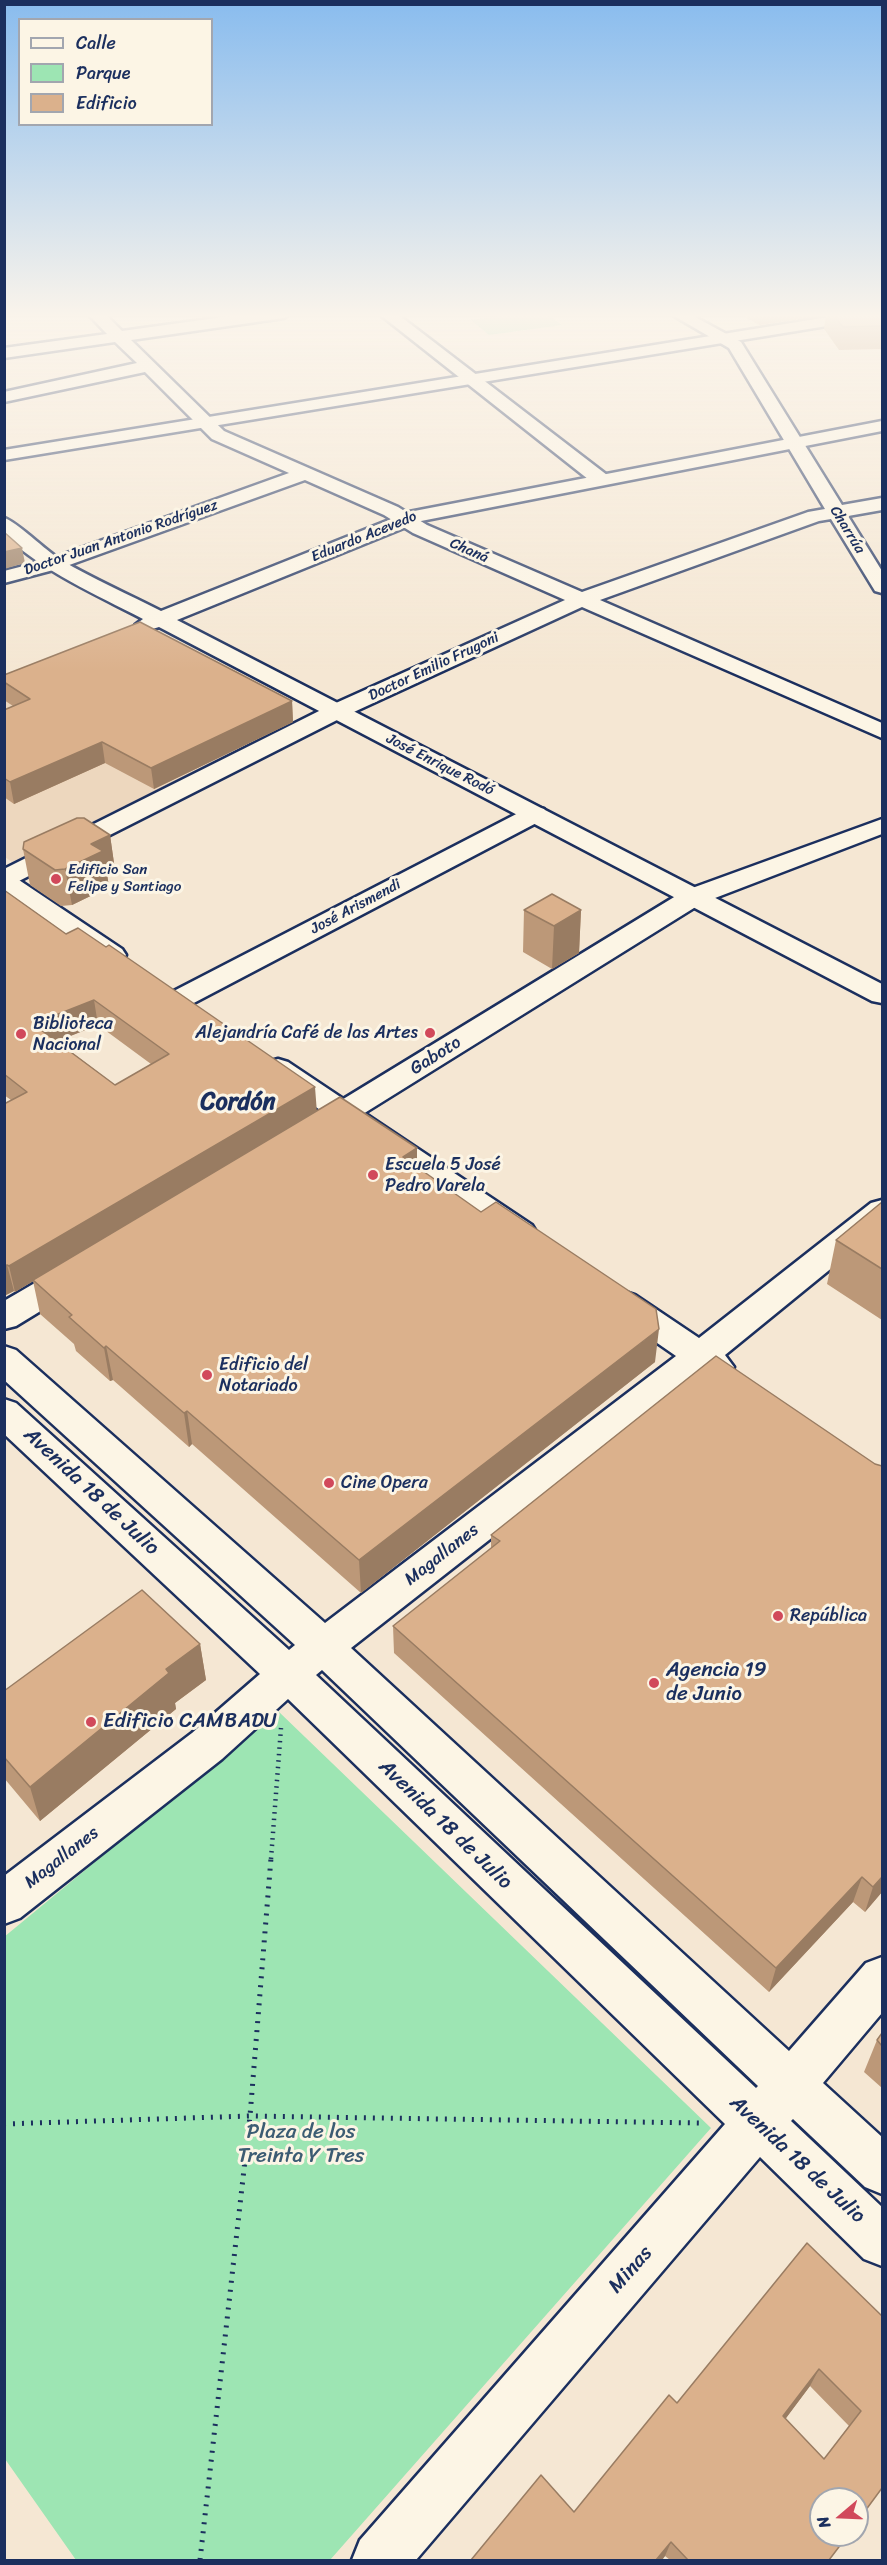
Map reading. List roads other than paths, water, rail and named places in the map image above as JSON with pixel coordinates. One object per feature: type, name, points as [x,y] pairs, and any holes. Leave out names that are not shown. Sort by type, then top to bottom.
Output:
[{"type":"street","points":[[4,455],[145,433]]},
{"type":"street","name":"Chaná","points":[[216,433],[406,519],[420,529],[882,731]]},
{"type":"street","points":[[540,433],[600,479]]},
{"type":"street","name":"Charrúa","points":[[789,433],[882,587]]},
{"type":"street","name":"Eduardo Acevedo","points":[[127,633],[406,519],[427,513],[848,433]]},
{"type":"street","name":"Doctor Juan Antonio Rodríguez","points":[[4,577],[54,564],[306,473]]},
{"type":"street","name":"Doctor Emilio Frugoni","points":[[4,880],[335,712],[581,600],[814,516],[882,504]]},
{"type":"street","points":[[837,511],[882,525]]},
{"type":"street","name":"José Enrique Rodó","points":[[4,524],[29,548],[54,564],[882,995]]},
{"type":"street","name":"José Arismendi","points":[[159,987],[535,814]]},
{"type":"street","name":"Gaboto","points":[[292,1144],[693,897],[882,826]]},
{"type":"street","points":[[4,880],[207,1020]]},
{"type":"street","points":[[256,1053],[542,1248]]},
{"type":"street","name":"Magallanes","points":[[4,1903],[207,1746],[288,1674],[700,1356],[882,1211]]},
{"type":"street","points":[[4,1317],[97,1261]]},
{"type":"street","points":[[601,1288],[739,1382]]},
{"type":"street","points":[[4,1359],[324,1647],[882,2170]]},
{"type":"street","name":"Avenida 18 de Julio","points":[[4,1412],[288,1674],[882,2241]]},
{"type":"street","name":"Minas","points":[[380,2560],[882,1979]]},
{"type":"place","name":"Edificio San Felipe y Santiago","points":[[56,879]]},
{"type":"place","name":"Alejandría Café de las Artes","points":[[430,1033]]},
{"type":"place","name":"Biblioteca Nacional","points":[[21,1034]]},
{"type":"place","name":"Escuela 5 José Pedro Varela","points":[[373,1175]]},
{"type":"place","name":"Edificio del Notariado","points":[[207,1375]]},
{"type":"place","name":"Cine Opera","points":[[329,1483]]},
{"type":"place","name":"República","points":[[778,1616]]},
{"type":"place","name":"Agencia 19 de Junio","points":[[654,1683]]},
{"type":"place","name":"Edificio CAMBADU","points":[[91,1722]]},
{"type":"district","name":"Cordón","points":[[238,1103]]},
{"type":"park label","name":"Plaza de los Treinta Y Tres","points":[[301,2145]]}]
